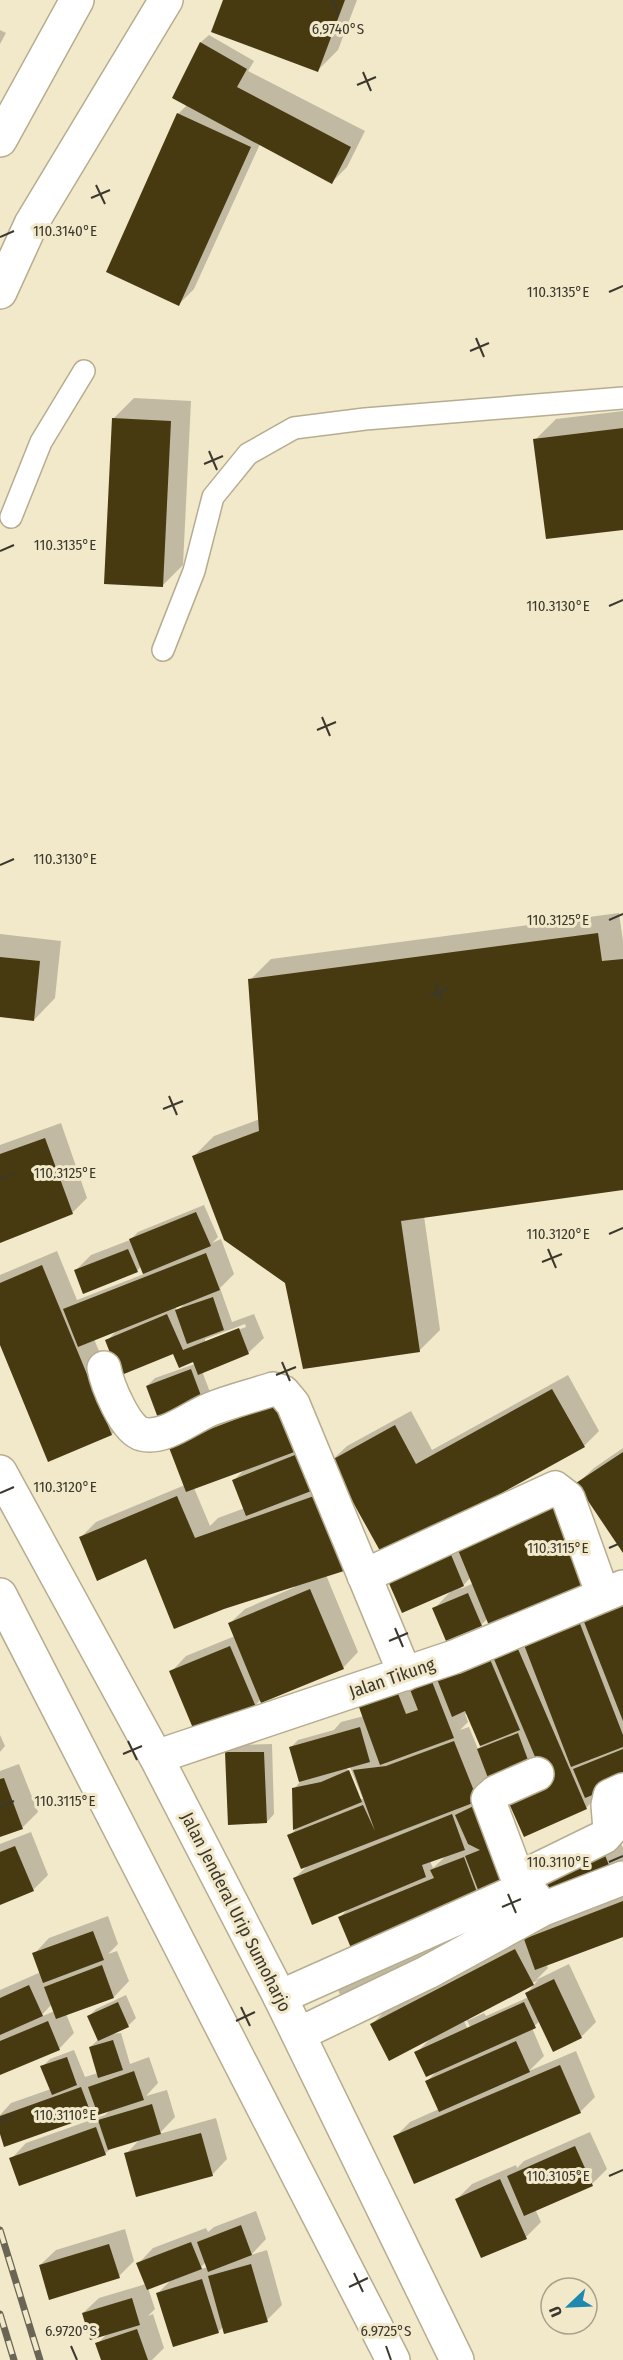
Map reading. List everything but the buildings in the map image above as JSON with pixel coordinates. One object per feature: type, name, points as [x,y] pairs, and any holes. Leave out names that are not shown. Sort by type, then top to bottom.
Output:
[{"type":"main road","points":[[0,140],[77,0]]},
{"type":"main road","points":[[0,292],[31,224],[166,0]]},
{"type":"main road","points":[[104,1368],[107,1386],[131,1427],[140,1434],[155,1435],[211,1409],[273,1389],[283,1392],[293,1404],[405,1674]]},
{"type":"main road","name":"Jalan Jenderal Urip Sumoharjo","points":[[0,1472],[156,1757],[280,1996],[457,2360]]},
{"type":"main road","points":[[364,1576],[555,1488],[568,1498],[613,1591]]},
{"type":"main road","name":"Jalan Tikung","points":[[156,1757],[405,1674],[613,1591]]},
{"type":"main road","points":[[0,1595],[393,2360]]},
{"type":"main road","points":[[530,1892],[488,1798],[496,1792],[537,1774]]},
{"type":"main road","points":[[299,2034],[428,1972],[604,1837],[610,1830],[608,1805],[610,1796],[623,1790]]},
{"type":"main road","points":[[280,1996],[530,1892],[623,1878]]},
{"type":"lane","points":[[11,517],[41,442],[84,371]]},
{"type":"lane","points":[[163,650],[194,572],[213,497],[248,454],[294,429],[365,419],[623,399]]},
{"type":"railway","points":[[0,2230],[40,2360]]},
{"type":"railway","points":[[0,2314],[14,2360]]}]
